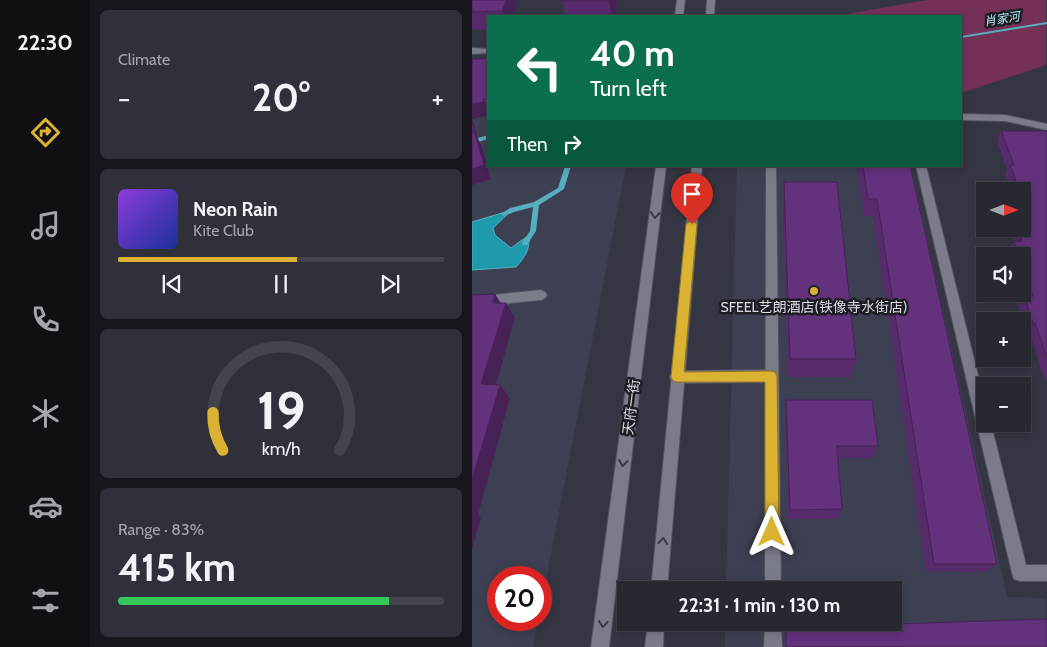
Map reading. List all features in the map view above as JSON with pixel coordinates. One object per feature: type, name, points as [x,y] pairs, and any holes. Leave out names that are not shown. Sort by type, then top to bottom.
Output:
[{"type":"main road","points":[[679,15],[681,0]]},
{"type":"main road","points":[[710,15],[711,0]]},
{"type":"main road","points":[[472,51],[487,51]]},
{"type":"main road","points":[[962,117],[1005,118],[1046,127]]},
{"type":"main road","name":"天府一街","points":[[600,647],[661,167]]},
{"type":"main road","points":[[660,581],[697,167]]},
{"type":"main road","points":[[771,167],[773,581]]},
{"type":"main road","points":[[921,167],[1020,573],[1046,573]]},
{"type":"main road","points":[[472,302],[541,296]]},
{"type":"main road","points":[[677,377],[771,376]]},
{"type":"main road","points":[[654,647],[655,631]]},
{"type":"main road","points":[[773,631],[773,647]]},
{"type":"shaded area","points":[[928,0],[1046,0],[1046,65],[962,93],[962,15],[841,15]]},
{"type":"shaded area","points":[[472,64],[487,64],[487,167],[626,167],[549,566],[487,566],[487,631],[536,631],[533,647],[472,647]]},
{"type":"shaded area","points":[[737,167],[911,167],[1007,597],[1046,598],[1046,647],[725,647],[725,631],[902,631],[902,581],[726,581]]},
{"type":"water","points":[[512,210],[493,228],[495,235],[511,248],[529,235],[529,245],[524,256],[516,267],[472,270],[472,222]]},
{"type":"building","points":[[472,0],[506,0],[502,11],[472,12]]},
{"type":"building","points":[[563,0],[609,0],[562,1]]},
{"type":"building","points":[[472,59],[487,59],[487,98],[483,99],[484,102],[472,104]]},
{"type":"building","points":[[474,131],[484,165],[472,169],[472,132]]},
{"type":"building","points":[[1001,131],[1047,131],[1047,358],[1026,302],[1031,302],[1031,296],[1033,296],[1031,291],[1031,247],[1016,247],[1014,241],[1022,241],[1021,238],[1031,238],[1031,182],[1017,182],[1010,165],[1014,165]]},
{"type":"building","points":[[863,167],[910,167],[997,564],[934,564],[877,199],[868,199]]},
{"type":"building","name":"SFEEL艺朗酒店(铁像寺水街店)","points":[[784,182],[837,182],[856,359],[790,359]]},
{"type":"building","points":[[495,294],[493,303],[506,303],[481,384],[500,385],[472,480],[472,295]]},
{"type":"building","points":[[786,400],[872,400],[878,446],[837,446],[842,509],[790,510]]},
{"type":"building","points":[[1047,619],[1047,647],[786,647],[786,631],[902,631],[902,624]]},
{"type":"waterway","name":"肖家河","points":[[962,37],[1047,23]]},
{"type":"waterway","name":"肖家河","points":[[472,142],[487,137]]},
{"type":"waterway","points":[[536,204],[561,189],[568,167]]},
{"type":"waterway","points":[[504,214],[536,204]]},
{"type":"waterway","points":[[525,243],[533,231],[536,204]]},
{"type":"place","name":"SFEEL艺朗酒店(铁像寺水街店)","points":[[814,291]]},
{"type":"route","points":[[692,224],[677,377],[771,376],[772,532]]}]
